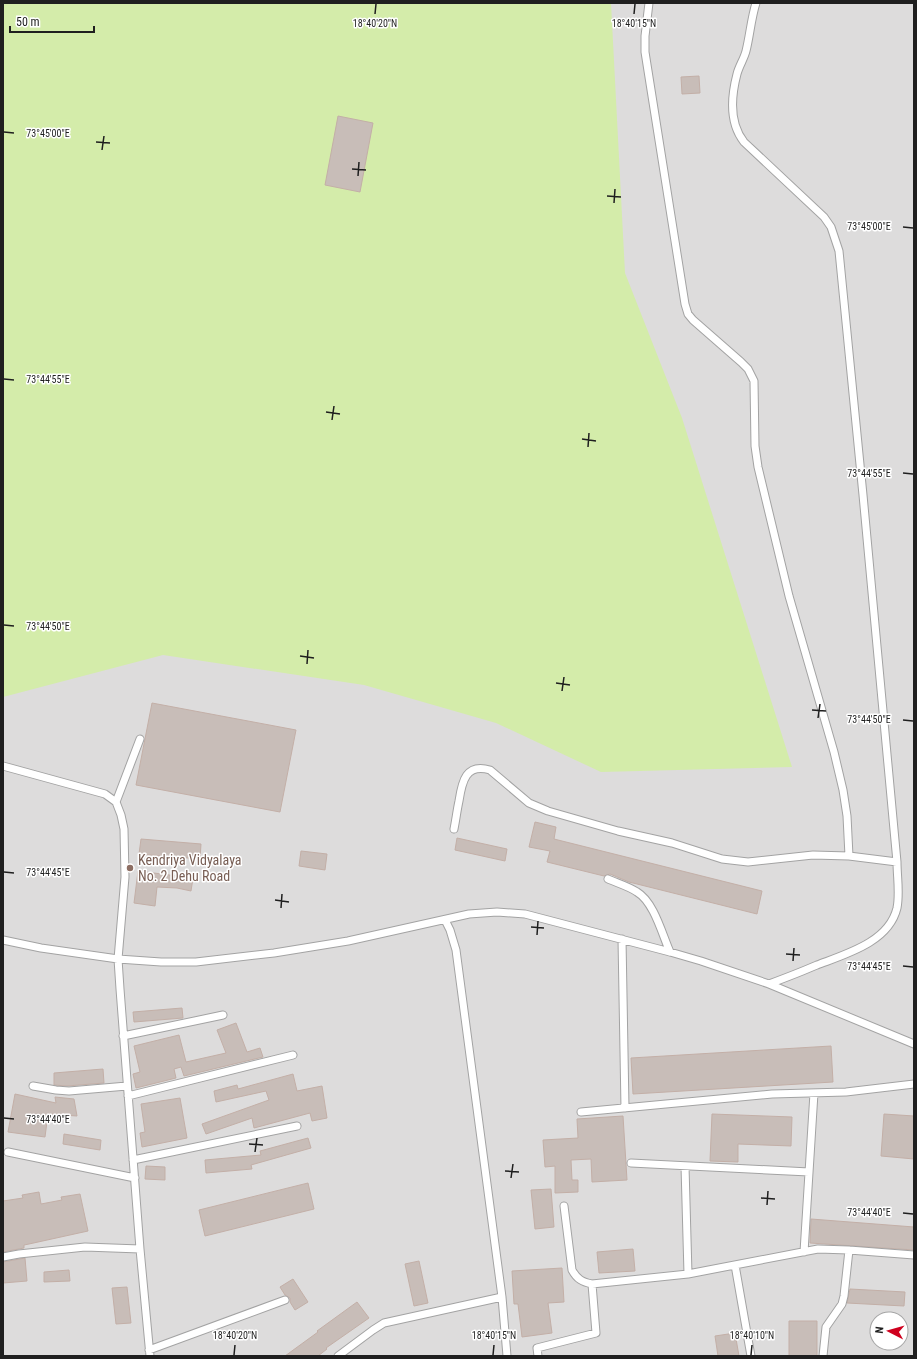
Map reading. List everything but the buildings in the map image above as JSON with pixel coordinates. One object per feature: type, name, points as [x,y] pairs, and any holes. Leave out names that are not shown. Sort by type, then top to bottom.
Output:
[{"type":"lane","points":[[648,3],[645,52],[685,304],[688,314],[693,320],[741,362],[748,369],[754,381],[755,446],[758,467],[789,596],[836,760],[847,816],[849,856]]},
{"type":"lane","points":[[756,3],[751,18],[746,52],[737,75],[733,104],[735,128],[744,142],[824,217],[831,227],[839,251],[897,862],[898,893],[897,908],[893,918],[885,929],[875,938],[850,952],[769,984]]},
{"type":"lane","points":[[116,802],[140,739]]},
{"type":"lane","points":[[3,766],[105,794],[116,802],[121,815],[124,829],[126,877],[118,959],[149,1353],[285,1300]]},
{"type":"lane","points":[[454,829],[464,778],[474,770],[483,768],[490,770],[529,803],[548,811],[618,831],[672,843],[722,859],[748,862],[812,856],[849,856],[897,862]]},
{"type":"lane","points":[[608,879],[638,892],[646,899],[651,907],[670,952]]},
{"type":"lane","points":[[3,940],[41,948],[118,959],[190,963],[267,954],[348,942],[469,914],[497,912],[525,914],[670,952],[769,984],[914,1044]]},
{"type":"lane","points":[[445,920],[450,930],[456,950],[502,1297],[507,1356]]},
{"type":"lane","points":[[622,939],[625,1108]]},
{"type":"lane","points":[[123,1036],[223,1015]]},
{"type":"lane","points":[[128,1096],[293,1055]]},
{"type":"lane","points":[[581,1112],[772,1094],[846,1092],[914,1084]]},
{"type":"lane","points":[[33,1086],[69,1091],[127,1086]]},
{"type":"lane","points":[[804,1252],[814,1093]]},
{"type":"lane","points":[[133,1160],[297,1126]]},
{"type":"lane","points":[[8,1152],[135,1178]]},
{"type":"lane","points":[[631,1163],[809,1172]]},
{"type":"lane","points":[[685,1166],[688,1274]]},
{"type":"lane","points":[[564,1206],[572,1270],[576,1278],[592,1284],[688,1274],[818,1249],[914,1255]]},
{"type":"lane","points":[[3,1257],[85,1247],[140,1249]]},
{"type":"lane","points":[[823,1356],[826,1327],[842,1304],[844,1296],[849,1250]]},
{"type":"lane","points":[[735,1265],[751,1356]]},
{"type":"lane","points":[[538,1356],[537,1348],[596,1333],[592,1284]]},
{"type":"lane","points":[[338,1356],[384,1323],[502,1297]]},
{"type":"shaded area","points":[[3,3],[914,3],[914,1356],[3,1356]]},
{"type":"green space","points":[[3,3],[611,3],[625,273],[682,418],[792,767],[601,772],[496,723],[364,685],[163,655],[3,697]]},
{"type":"place","name":"Kendriya Vidyalaya No. 2 Dehu Road","points":[[130,868]]}]
